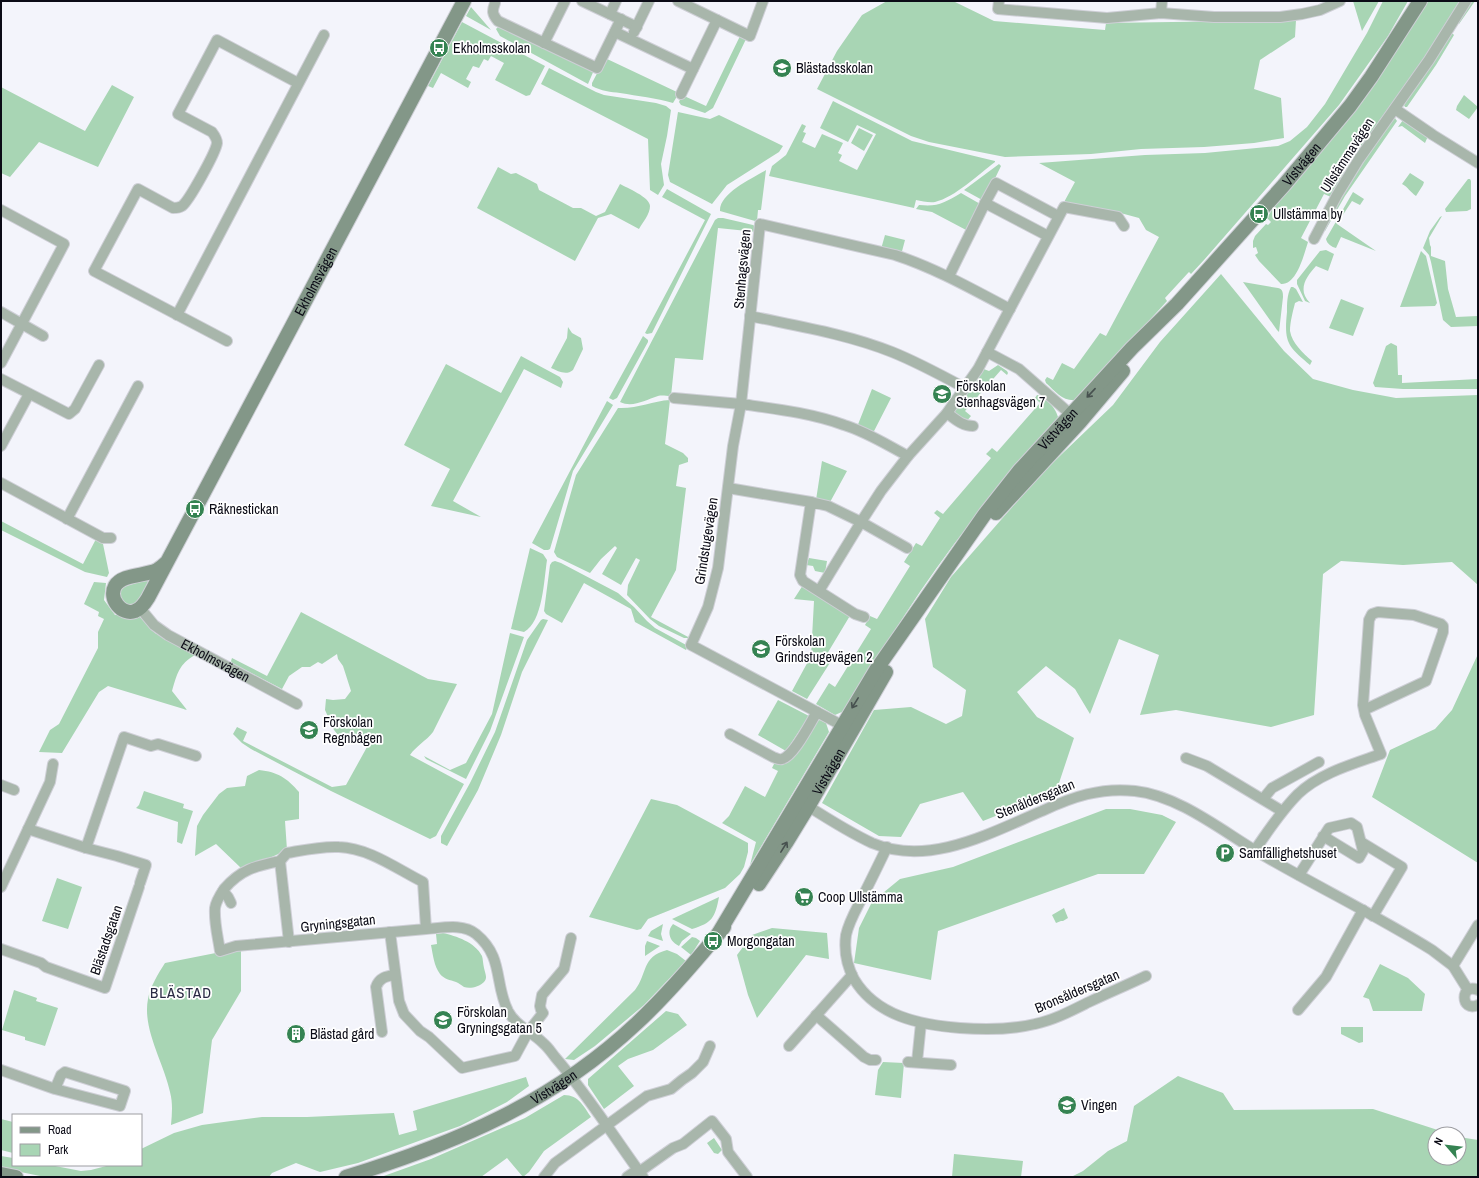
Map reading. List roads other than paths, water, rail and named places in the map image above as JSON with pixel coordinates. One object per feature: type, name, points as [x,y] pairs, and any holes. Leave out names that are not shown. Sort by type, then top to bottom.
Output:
[{"type":"main road","name":"Ekholmsvägen","points":[[140,608],[148,598],[464,1]]},
{"type":"main road","name":"Vistvägen","points":[[346,1177],[404,1158],[490,1124],[539,1097],[597,1057],[637,1023],[689,969],[752,893],[770,868],[803,804],[847,728],[876,670],[959,551],[990,519],[1076,418],[1106,393],[1166,315],[1284,185],[1350,106],[1389,52],[1420,1]]},
{"type":"main road","points":[[140,608],[130,612],[119,607],[114,601],[114,588],[118,582],[157,570],[167,562]]},
{"type":"main road","points":[[1,1174],[16,1177]]},
{"type":"street","points":[[544,43],[565,1]]},
{"type":"street","points":[[582,1],[637,27]]},
{"type":"street","points":[[610,14],[616,1]]},
{"type":"street","points":[[631,40],[649,1]]},
{"type":"street","points":[[678,1],[750,36],[763,1]]},
{"type":"street","points":[[999,1],[998,9],[1107,18],[1161,13],[1214,17],[1280,17],[1320,10],[1340,1]]},
{"type":"street","points":[[1161,13],[1162,1]]},
{"type":"street","name":"Ullstämmavägen","points":[[1314,239],[1337,195],[1359,159],[1429,60],[1466,1]]},
{"type":"street","points":[[495,3],[492,11],[493,16],[498,20],[597,68],[621,19]]},
{"type":"street","points":[[681,94],[717,20]]},
{"type":"street","points":[[615,32],[693,69]]},
{"type":"street","points":[[177,315],[324,35]]},
{"type":"street","points":[[227,342],[94,271],[138,189],[173,208],[179,208],[188,200],[201,176],[216,147],[217,141],[212,132],[178,114],[217,40],[298,83]]},
{"type":"street","points":[[1395,109],[1478,162]]},
{"type":"street","points":[[949,276],[996,183],[1058,216]]},
{"type":"street","points":[[986,204],[1048,236]]},
{"type":"street","points":[[819,592],[881,491],[908,456],[947,413],[965,388],[987,352],[1064,207],[1118,217],[1124,226]]},
{"type":"street","points":[[1,210],[64,244],[1,363]]},
{"type":"street","name":"Stenhagsvägen","points":[[965,388],[913,361],[870,344],[852,338],[750,316],[760,224],[895,255],[949,276],[1010,309]]},
{"type":"street","points":[[1,312],[43,336]]},
{"type":"street","name":"Grindstugevägen","points":[[750,316],[741,404],[719,560],[714,587],[706,612],[691,645],[847,728]]},
{"type":"street","points":[[987,352],[1019,369],[1076,418]]},
{"type":"street","points":[[1,379],[68,414],[75,409],[99,365]]},
{"type":"street","points":[[67,519],[138,386]]},
{"type":"street","points":[[1,446],[29,394]]},
{"type":"street","points":[[674,398],[741,404],[785,410],[828,419],[860,431],[908,456]]},
{"type":"street","points":[[947,413],[962,424],[973,426]]},
{"type":"street","points":[[1,483],[103,538],[111,538]]},
{"type":"street","name":"Grindstugevägen","points":[[728,488],[828,506],[861,522],[907,548]]},
{"type":"street","points":[[811,502],[800,575],[803,582],[855,614],[864,617]]},
{"type":"street","name":"Ekholmsvägen","points":[[140,608],[154,625],[168,635],[297,704]]},
{"type":"street","points":[[1255,850],[1282,811],[1299,794],[1314,783],[1342,769],[1381,754],[1364,710],[1363,705],[1369,620],[1372,614],[1378,612],[1414,615],[1441,624],[1443,626],[1443,632],[1426,682],[1364,710]]},
{"type":"street","points":[[730,734],[773,757],[784,759],[792,750],[817,712]]},
{"type":"street","points":[[86,848],[124,737],[151,746],[158,744],[196,756]]},
{"type":"street","points":[[1186,758],[1208,766],[1282,811]]},
{"type":"street","points":[[1263,799],[1272,788],[1319,762]]},
{"type":"street","points":[[1,887],[50,782],[53,764]]},
{"type":"street","points":[[1,785],[14,790]]},
{"type":"street","name":"Stenåldersgatan","points":[[803,804],[873,843],[903,850],[925,851],[958,845],[1066,800],[1088,793],[1116,790],[1137,791],[1168,799],[1432,950],[1453,966],[1468,990],[1464,997],[1467,1004],[1473,1006],[1478,1005]]},
{"type":"street","points":[[1299,875],[1323,836],[1328,828],[1351,823],[1357,827],[1363,851],[1359,858],[1323,836]]},
{"type":"street","name":"Blästadsgatan","points":[[1,949],[105,988],[146,865],[86,848],[28,829]]},
{"type":"street","points":[[1361,842],[1402,866],[1373,916]]},
{"type":"street","name":"Gryningsgatan","points":[[426,929],[423,882],[375,857],[356,850],[338,847],[287,853],[280,861],[260,865],[242,872],[231,881],[223,891],[216,902],[215,908],[215,924],[220,951],[236,946],[390,932],[457,927],[468,929],[476,934],[494,955],[508,1010],[514,1020],[544,1043],[571,1076]]},
{"type":"street","name":"Bronsåldersgatan","points":[[888,847],[855,911],[848,929],[845,952],[852,975],[863,992],[881,1007],[906,1019],[921,1023],[974,1029],[1005,1029],[1026,1026],[1061,1016],[1146,976]]},
{"type":"street","name":"Gryningsgatan","points":[[280,861],[289,942]]},
{"type":"street","points":[[223,891],[231,903]]},
{"type":"street","points":[[1298,1010],[1326,977],[1363,910]]},
{"type":"street","points":[[1453,966],[1478,925]]},
{"type":"street","name":"Gryningsgatan","points":[[390,932],[398,1001],[404,1014],[420,1031],[429,1037],[458,1066],[462,1068],[515,1056],[528,1032],[544,1013],[540,1006],[542,995],[564,969],[571,938]]},
{"type":"street","points":[[382,1032],[376,987],[378,981],[395,974]]},
{"type":"street","points":[[789,1046],[852,975]]},
{"type":"street","points":[[1468,990],[1473,988],[1478,990]]},
{"type":"street","points":[[816,1015],[864,1057],[870,1060],[876,1060]]},
{"type":"street","points":[[921,1023],[912,1062],[951,1065]]},
{"type":"street","points":[[544,1177],[555,1163],[647,1096],[671,1089],[688,1076],[703,1062],[710,1046]]},
{"type":"street","points":[[1,1070],[55,1090],[120,1106],[125,1091],[65,1072],[61,1075],[55,1090]]},
{"type":"street","points":[[571,1076],[640,1173]]},
{"type":"street","points":[[627,1177],[640,1173],[673,1148],[683,1144],[712,1122],[726,1139],[728,1152],[747,1177]]},
{"type":"place","name":"Ekholmsskolan","points":[[439,48]]},
{"type":"place","name":"Blästadsskolan","points":[[782,68]]},
{"type":"place","name":"Ullstämma by","points":[[1259,214]]},
{"type":"place","name":"Förskolan Stenhagsvägen 7","points":[[942,394]]},
{"type":"place","name":"Räknestickan","points":[[195,509]]},
{"type":"place","name":"Förskolan Grindstugevägen 2","points":[[761,649]]},
{"type":"place","name":"Förskolan Regnbågen","points":[[309,730]]},
{"type":"place","name":"Samfällighetshuset","points":[[1225,853]]},
{"type":"place","name":"Coop Ullstämma","points":[[804,897]]},
{"type":"place","name":"Morgongatan","points":[[713,941]]},
{"type":"place","name":"Förskolan Gryningsgatan 5","points":[[443,1020]]},
{"type":"place","name":"Blästad gård","points":[[296,1034]]},
{"type":"place","name":"Vingen","points":[[1067,1105]]},
{"type":"district","name":"BLÄSTAD","points":[[181,993]]}]
